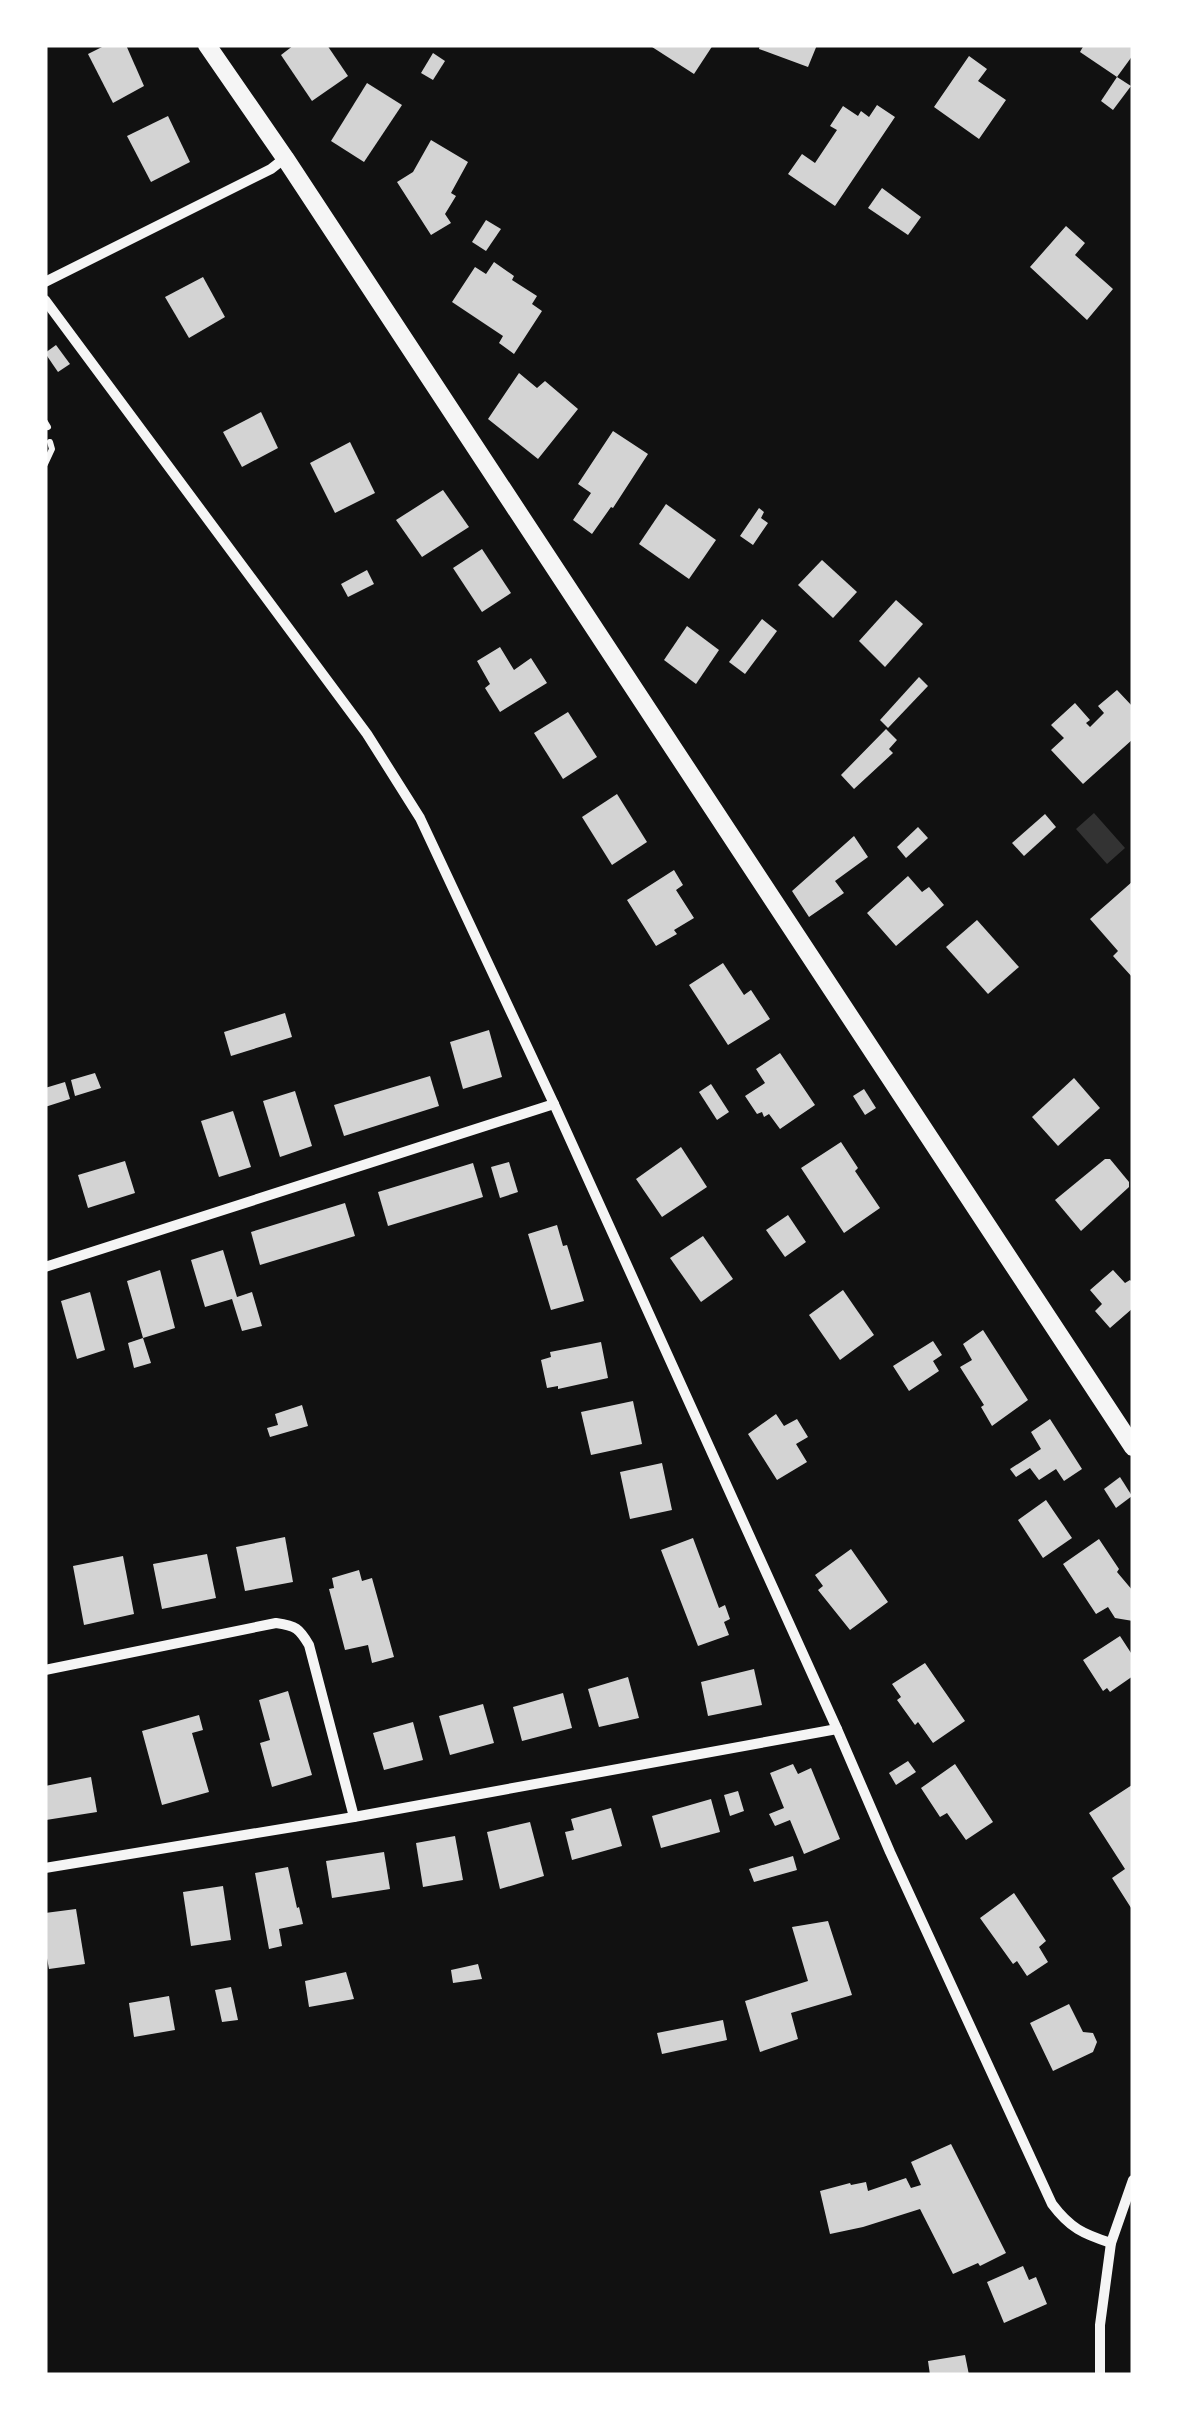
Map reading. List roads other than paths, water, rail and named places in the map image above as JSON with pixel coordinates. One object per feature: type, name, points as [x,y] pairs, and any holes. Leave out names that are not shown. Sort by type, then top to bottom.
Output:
[{"type":"street","points":[[207,45],[1133,1447]]},
{"type":"street","points":[[45,282],[285,158]]},
{"type":"street","points":[[45,300],[366,734],[420,818],[554,1104],[1052,2204],[1066,2223],[1087,2236],[1110,2243]]},
{"type":"street","points":[[45,1267],[554,1104]]},
{"type":"street","points":[[45,1670],[276,1623],[301,1630],[354,1817]]},
{"type":"street","points":[[45,1868],[354,1817],[838,1729]]},
{"type":"street","points":[[1100,2375],[1100,2325],[1110,2243],[1133,2180]]}]
